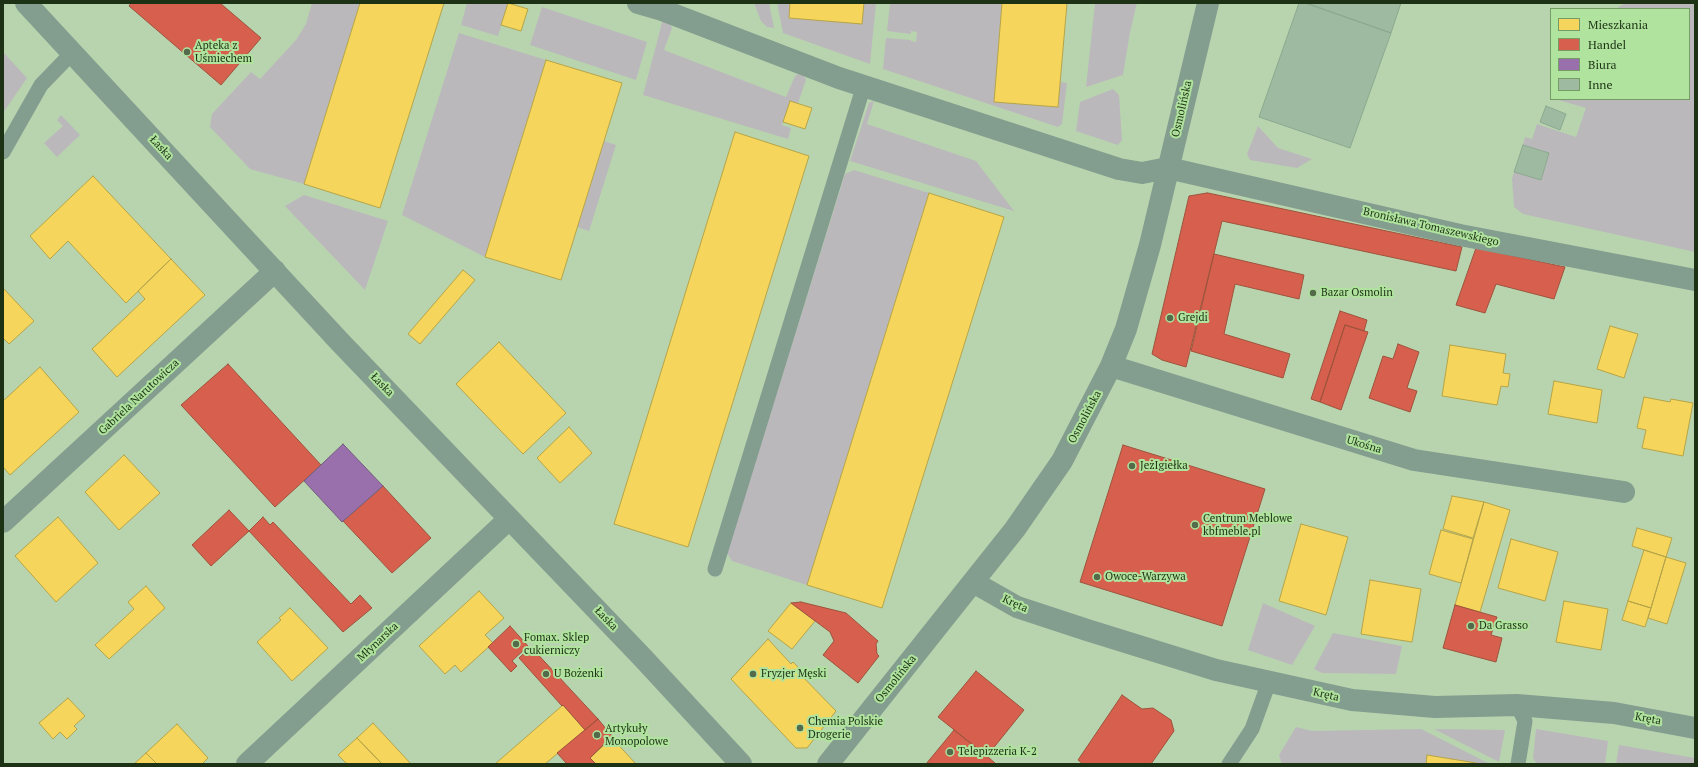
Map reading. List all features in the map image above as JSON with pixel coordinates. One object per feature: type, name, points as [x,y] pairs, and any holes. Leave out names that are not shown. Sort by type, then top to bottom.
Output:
[{"type":"street","name":"Łaska","points":[[26,3],[340,342],[642,657],[741,764]]},
{"type":"street","points":[[638,3],[677,16],[839,78],[1119,169],[1142,173],[1168,168]]},
{"type":"street","name":"Osmolińska","points":[[828,764],[1015,529],[1062,461],[1111,366],[1128,322],[1150,245],[1208,3]]},
{"type":"street","name":"Bronisława Tomaszewskiego","points":[[1168,168],[1460,235],[1695,280]]},
{"type":"street","name":"Gabriela Narutowicza","points":[[3,522],[275,271]]},
{"type":"street","name":"Ukośna","points":[[1111,366],[1414,460],[1624,492]]},
{"type":"street","name":"Młynarska","points":[[247,764],[509,519]]},
{"type":"street","name":"Kręta","points":[[973,582],[1017,607],[1216,670],[1352,700],[1435,707],[1517,705],[1614,713],[1695,728]]},
{"type":"lane","points":[[3,152],[41,85],[72,53]]},
{"type":"lane","points":[[714,569],[864,85]]},
{"type":"lane","points":[[1229,764],[1252,729],[1269,682]]},
{"type":"lane","points":[[1517,705],[1525,721],[1518,764]]},
{"type":"shaded area","points":[[312,3],[360,3],[304,184],[250,169],[210,127],[212,114],[251,72],[260,79],[296,40],[306,24]]},
{"type":"shaded area","points":[[467,3],[508,3],[498,36],[461,25]]},
{"type":"shaded area","points":[[754,3],[769,3],[774,28],[767,27],[761,21]]},
{"type":"shaded area","points":[[777,3],[790,3],[789,18],[864,3],[876,3],[870,64],[783,33]]},
{"type":"shaded area","points":[[890,3],[1002,3],[994,101],[1057,107],[1060,82],[1067,83],[1062,124],[1058,127],[883,69],[886,38],[911,40],[916,42],[917,32],[911,31],[911,34],[887,31]]},
{"type":"shaded area","points":[[1095,3],[1137,3],[1130,32],[1123,75],[1086,87]]},
{"type":"shaded area","points":[[1625,3],[1695,3],[1695,252],[1523,214],[1514,207],[1512,179],[1514,172],[1541,180],[1549,154],[1523,145],[1525,137],[1532,139],[1537,124],[1576,137],[1586,108],[1558,100],[1690,100],[1690,8],[1618,8]]},
{"type":"shaded area","points":[[542,7],[647,42],[636,80],[530,45]]},
{"type":"shaded area","points":[[663,19],[669,21],[672,28],[664,50],[786,97],[795,76],[798,74],[804,76],[806,80],[798,103],[790,101],[782,125],[791,128],[788,139],[643,95]]},
{"type":"shaded area","points":[[459,33],[546,60],[485,257],[402,215]]},
{"type":"shaded area","points":[[3,52],[27,78],[3,113]]},
{"type":"shaded area","points":[[1113,89],[1119,95],[1122,140],[1118,145],[1076,131],[1080,102]]},
{"type":"shaded area","points":[[874,101],[867,124],[976,161],[1014,211],[850,161],[869,103]]},
{"type":"shaded area","points":[[61,115],[80,135],[57,157],[44,143],[63,126],[57,120]]},
{"type":"shaded area","points":[[1258,126],[1278,148],[1312,159],[1297,168],[1250,160],[1247,154]]},
{"type":"shaded area","points":[[604,141],[616,145],[589,231],[577,227]]},
{"type":"shaded area","points":[[854,170],[929,193],[807,585],[732,561],[727,553],[845,174]]},
{"type":"shaded area","points":[[304,195],[388,221],[365,290],[285,206]]},
{"type":"shaded area","points":[[1263,603],[1315,626],[1292,665],[1248,650]]},
{"type":"shaded area","points":[[1333,633],[1402,646],[1396,674],[1322,673],[1314,669]]},
{"type":"shaded area","points":[[1296,727],[1312,731],[1421,729],[1490,764],[1476,764],[1427,755],[1426,764],[1282,764],[1279,755]]},
{"type":"shaded area","points":[[1434,729],[1505,730],[1499,762]]},
{"type":"shaded area","points":[[1536,729],[1608,741],[1605,764],[1537,764],[1533,758]]},
{"type":"shaded area","points":[[1619,745],[1695,758],[1695,764],[1616,764]]},
{"type":"building: Mieszkania","points":[[360,3],[444,3],[380,208],[304,184]]},
{"type":"building: Mieszkania","points":[[508,3],[528,9],[521,31],[501,25]]},
{"type":"building: Mieszkania","points":[[790,3],[864,3],[862,24],[789,18]]},
{"type":"building: Mieszkania","points":[[1002,3],[1067,3],[1058,107],[994,102]]},
{"type":"building: Mieszkania","points":[[546,60],[622,83],[561,280],[485,257]]},
{"type":"building: Mieszkania","points":[[790,101],[812,108],[805,129],[783,122]]},
{"type":"building: Mieszkania","points":[[735,132],[809,156],[688,547],[614,524]]},
{"type":"building: Mieszkania","points":[[93,176],[171,259],[126,303],[68,241],[50,259],[30,236]]},
{"type":"building: Mieszkania","points":[[929,193],[1004,217],[882,608],[807,585]]},
{"type":"building: Mieszkania","points":[[171,259],[205,295],[117,377],[92,349],[145,299],[138,291]]},
{"type":"building: Mieszkania","points":[[463,270],[475,280],[420,344],[408,334]]},
{"type":"building: Mieszkania","points":[[3,288],[34,321],[9,344],[3,338]]},
{"type":"building: Mieszkania","points":[[1610,326],[1638,334],[1624,378],[1597,369]]},
{"type":"building: Mieszkania","points":[[499,342],[566,413],[523,454],[456,384]]},
{"type":"building: Mieszkania","points":[[1450,345],[1506,354],[1503,373],[1510,374],[1508,387],[1501,386],[1497,405],[1442,396]]},
{"type":"building: Mieszkania","points":[[40,367],[79,412],[10,475],[3,467],[3,401]]},
{"type":"building: Mieszkania","points":[[1554,381],[1602,390],[1597,423],[1548,414]]},
{"type":"building: Mieszkania","points":[[1644,397],[1670,402],[1671,399],[1693,403],[1683,456],[1642,448],[1646,430],[1637,428]]},
{"type":"building: Mieszkania","points":[[569,427],[592,453],[560,483],[537,458]]},
{"type":"building: Mieszkania","points":[[124,455],[160,493],[119,530],[85,492]]},
{"type":"building: Mieszkania","points":[[1452,496],[1484,502],[1473,538],[1443,529]]},
{"type":"building: Mieszkania","points":[[1484,502],[1510,510],[1480,612],[1455,605]]},
{"type":"building: Mieszkania","points":[[58,517],[98,563],[56,602],[15,556]]},
{"type":"building: Mieszkania","points":[[1301,524],[1348,537],[1326,615],[1279,601]]},
{"type":"building: Mieszkania","points":[[1637,528],[1672,538],[1666,557],[1632,546]]},
{"type":"building: Mieszkania","points":[[1441,530],[1473,539],[1461,583],[1429,574]]},
{"type":"building: Mieszkania","points":[[1511,539],[1558,552],[1545,601],[1498,588]]},
{"type":"building: Mieszkania","points":[[1644,550],[1666,557],[1651,608],[1628,601]]},
{"type":"building: Mieszkania","points":[[1666,557],[1686,563],[1667,624],[1648,618]]},
{"type":"building: Mieszkania","points":[[1370,580],[1421,589],[1412,642],[1361,634]]},
{"type":"building: Mieszkania","points":[[146,586],[165,608],[109,659],[95,645],[134,609],[128,602]]},
{"type":"building: Mieszkania","points":[[479,591],[504,618],[485,635],[493,643],[461,672],[455,665],[445,674],[419,646]]},
{"type":"building: Mieszkania","points":[[1564,601],[1608,609],[1601,650],[1556,642]]},
{"type":"building: Mieszkania","points":[[1628,601],[1651,608],[1645,627],[1622,620]]},
{"type":"building: Mieszkania","points":[[791,603],[815,621],[792,649],[768,631]]},
{"type":"building: Mieszkania","points":[[290,608],[328,648],[292,681],[257,642],[281,620],[279,618]]},
{"type":"building: Mieszkania","points":[[768,639],[791,664],[793,662],[802,671],[800,674],[836,711],[807,748],[796,748],[731,679]]},
{"type":"building: Mieszkania","points":[[68,698],[85,716],[74,726],[77,729],[67,739],[60,732],[53,739],[39,723]]},
{"type":"building: Mieszkania","points":[[563,705],[585,730],[545,764],[495,764]]},
{"type":"building: Mieszkania","points":[[373,723],[411,764],[382,764],[357,738]]},
{"type":"building: Mieszkania","points":[[177,724],[208,758],[202,764],[157,764],[146,753]]},
{"type":"building: Mieszkania","points":[[357,738],[382,764],[347,764],[338,755]]},
{"type":"building: Mieszkania","points":[[612,738],[636,764],[596,764],[590,758]]},
{"type":"building: Mieszkania","points":[[146,753],[157,764],[134,764]]},
{"type":"building: Mieszkania","points":[[1427,755],[1476,763],[1476,764],[1426,764]]},
{"type":"building: Handel","points":[[131,3],[220,3],[261,38],[221,85],[129,6]]},
{"type":"building: Handel","points":[[1207,193],[1462,247],[1456,271],[1222,221],[1186,367],[1162,360],[1152,354],[1189,196]]},
{"type":"building: Handel","points":[[1476,248],[1565,267],[1554,299],[1496,284],[1485,313],[1456,305]]},
{"type":"building: Handel","points":[[1214,254],[1304,275],[1299,299],[1235,284],[1224,334],[1290,354],[1283,378],[1191,351]]},
{"type":"building: Handel","points":[[1340,311],[1367,320],[1364,331],[1345,325],[1320,402],[1311,399]]},
{"type":"building: Handel","points":[[1345,325],[1368,332],[1341,410],[1320,402]]},
{"type":"building: Handel","points":[[1398,344],[1419,352],[1407,388],[1417,391],[1410,412],[1369,398],[1383,356],[1393,359]]},
{"type":"building: Handel","points":[[228,364],[321,465],[275,507],[181,405]]},
{"type":"building: Handel","points":[[1123,445],[1265,489],[1222,626],[1080,582]]},
{"type":"building: Handel","points":[[383,486],[431,538],[392,573],[343,521]]},
{"type":"building: Handel","points":[[229,510],[249,531],[211,566],[192,545]]},
{"type":"building: Handel","points":[[263,517],[270,525],[273,522],[351,604],[360,595],[372,608],[343,632],[249,531]]},
{"type":"building: Handel","points":[[801,602],[846,613],[878,641],[876,644],[877,654],[879,656],[858,683],[823,655],[834,641],[830,632],[791,603]]},
{"type":"building: Handel","name":"Da Grasso","points":[[1455,605],[1497,617],[1491,635],[1502,638],[1496,662],[1443,648]]},
{"type":"building: Handel","points":[[510,626],[528,646],[512,661],[517,666],[511,672],[488,647]]},
{"type":"building: Handel","points":[[531,647],[598,719],[585,730],[519,658]]},
{"type":"building: Handel","points":[[976,671],[1024,710],[987,756],[938,717]]},
{"type":"building: Handel","points":[[1122,695],[1142,709],[1153,708],[1171,720],[1174,731],[1151,764],[1083,764],[1078,760]]},
{"type":"building: Handel","points":[[598,719],[612,736],[590,758],[596,764],[567,764],[557,753]]},
{"type":"building: Handel","points":[[954,730],[987,756],[996,764],[926,764]]},
{"type":"building: Biura","points":[[343,444],[383,486],[342,522],[304,481]]},
{"type":"building: Inne","points":[[1299,3],[1305,3],[1391,33],[1350,148],[1259,117]]},
{"type":"building: Inne","points":[[1309,3],[1401,3],[1391,33]]},
{"type":"building: Inne","points":[[1546,106],[1566,114],[1560,130],[1540,122]]},
{"type":"building: Inne","points":[[1523,145],[1549,153],[1541,180],[1514,172]]},
{"type":"place","name":"Apteka z Uśmiechem","points":[[187,52]]},
{"type":"place","name":"Bazar Osmolin","points":[[1313,293]]},
{"type":"place","name":"Grejdi","points":[[1170,318]]},
{"type":"place","name":"JeżIgiełka","points":[[1132,466]]},
{"type":"place","name":"Centrum Meblowe kbfmeble.pl","points":[[1195,525]]},
{"type":"place","name":"Owoce-Warzywa","points":[[1097,577]]},
{"type":"place","name":"Da Grasso","points":[[1471,626]]},
{"type":"place","name":"Fomax. Sklep cukierniczy","points":[[516,644]]},
{"type":"place","name":"U Bożenki","points":[[546,674]]},
{"type":"place","name":"Fryzjer Męski","points":[[753,674]]},
{"type":"place","name":"Chemia Polskie Drogerie","points":[[800,728]]},
{"type":"place","name":"Artykuły Monopolowe","points":[[597,735]]},
{"type":"place","name":"Telepizzeria K-2","points":[[950,752]]}]
